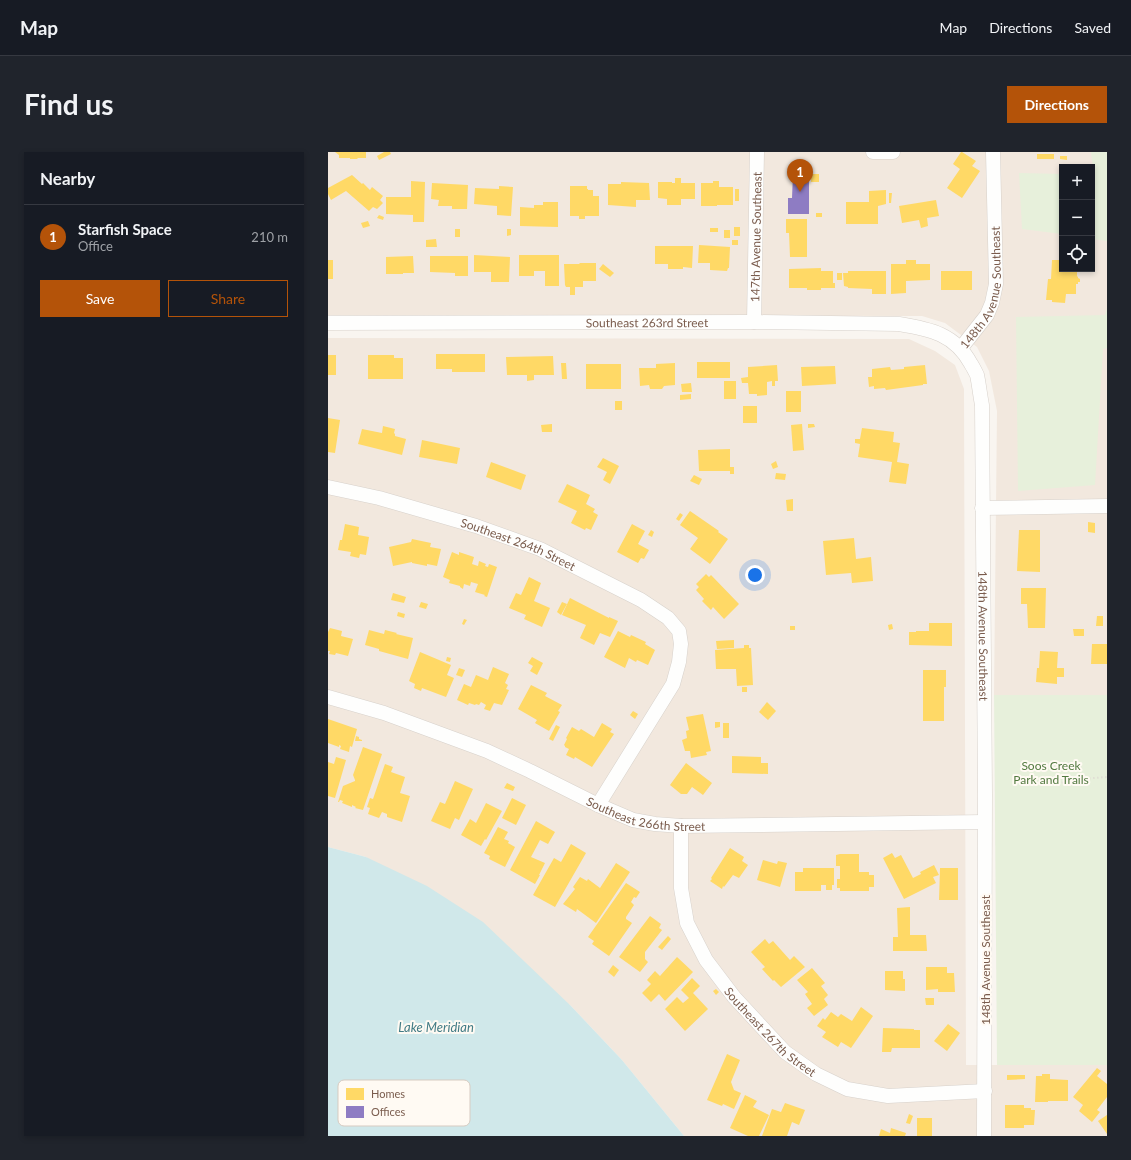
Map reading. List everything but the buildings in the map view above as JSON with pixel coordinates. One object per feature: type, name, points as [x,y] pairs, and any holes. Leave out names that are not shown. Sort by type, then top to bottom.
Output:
[{"type":"street","name":"147th Avenue Southeast","points":[[754,322],[756,152]]},
{"type":"street","points":[[873,152],[894,152]]},
{"type":"street","name":"148th Avenue Southeast","points":[[984,1136],[985,778],[982,405],[976,374],[961,348],[987,315],[992,303],[996,284],[993,152]]},
{"type":"street","name":"Southeast 263rd Street","points":[[328,323],[754,322],[899,324],[921,328],[939,334],[951,340],[961,348]]},
{"type":"street","name":"Southeast 264th Street","points":[[328,487],[379,498],[469,524],[540,548],[641,600],[668,618],[679,631],[681,644],[679,662],[672,684],[598,806]]},
{"type":"street","points":[[982,508],[1107,506]]},
{"type":"street","name":"Southeast 266th Street","points":[[328,697],[384,713],[487,751],[598,806],[633,820],[681,826],[984,822]]},
{"type":"street","name":"Southeast 267th Street","points":[[681,826],[680,888],[687,923],[706,960],[715,972],[734,997],[785,1052],[816,1074],[847,1089],[888,1096],[985,1091]]},
{"type":"path","points":[[1050,785],[1082,779],[1107,778]]},
{"type":"shaded area","points":[[328,152],[1107,152],[1107,695],[994,695],[997,411],[989,371],[977,347],[945,323],[922,316],[328,315]]},
{"type":"shaded area","points":[[328,338],[909,339],[935,351],[955,365],[964,389],[966,1065],[1107,1065],[1107,1136],[684,1136],[622,1060],[571,1006],[366,857],[328,847]]},
{"type":"green space","points":[[1091,152],[1107,152],[1107,241],[1095,239],[1095,164],[1093,164]]},
{"type":"green space","points":[[1019,173],[1059,174],[1059,234],[1022,229]]},
{"type":"green space","points":[[1107,308],[1107,348],[1103,349],[1095,485],[1018,491],[1016,317],[1105,315]]},
{"type":"green space","name":"Soos Creek Park and Trails","points":[[994,695],[1107,695],[1107,1065],[997,1065]]},
{"type":"water","name":"Lake Meridian","points":[[328,847],[366,857],[427,886],[483,922],[571,1006],[622,1060],[684,1136],[328,1136]]},
{"type":"place","name":"Starfish Space","points":[[800,192]]}]
